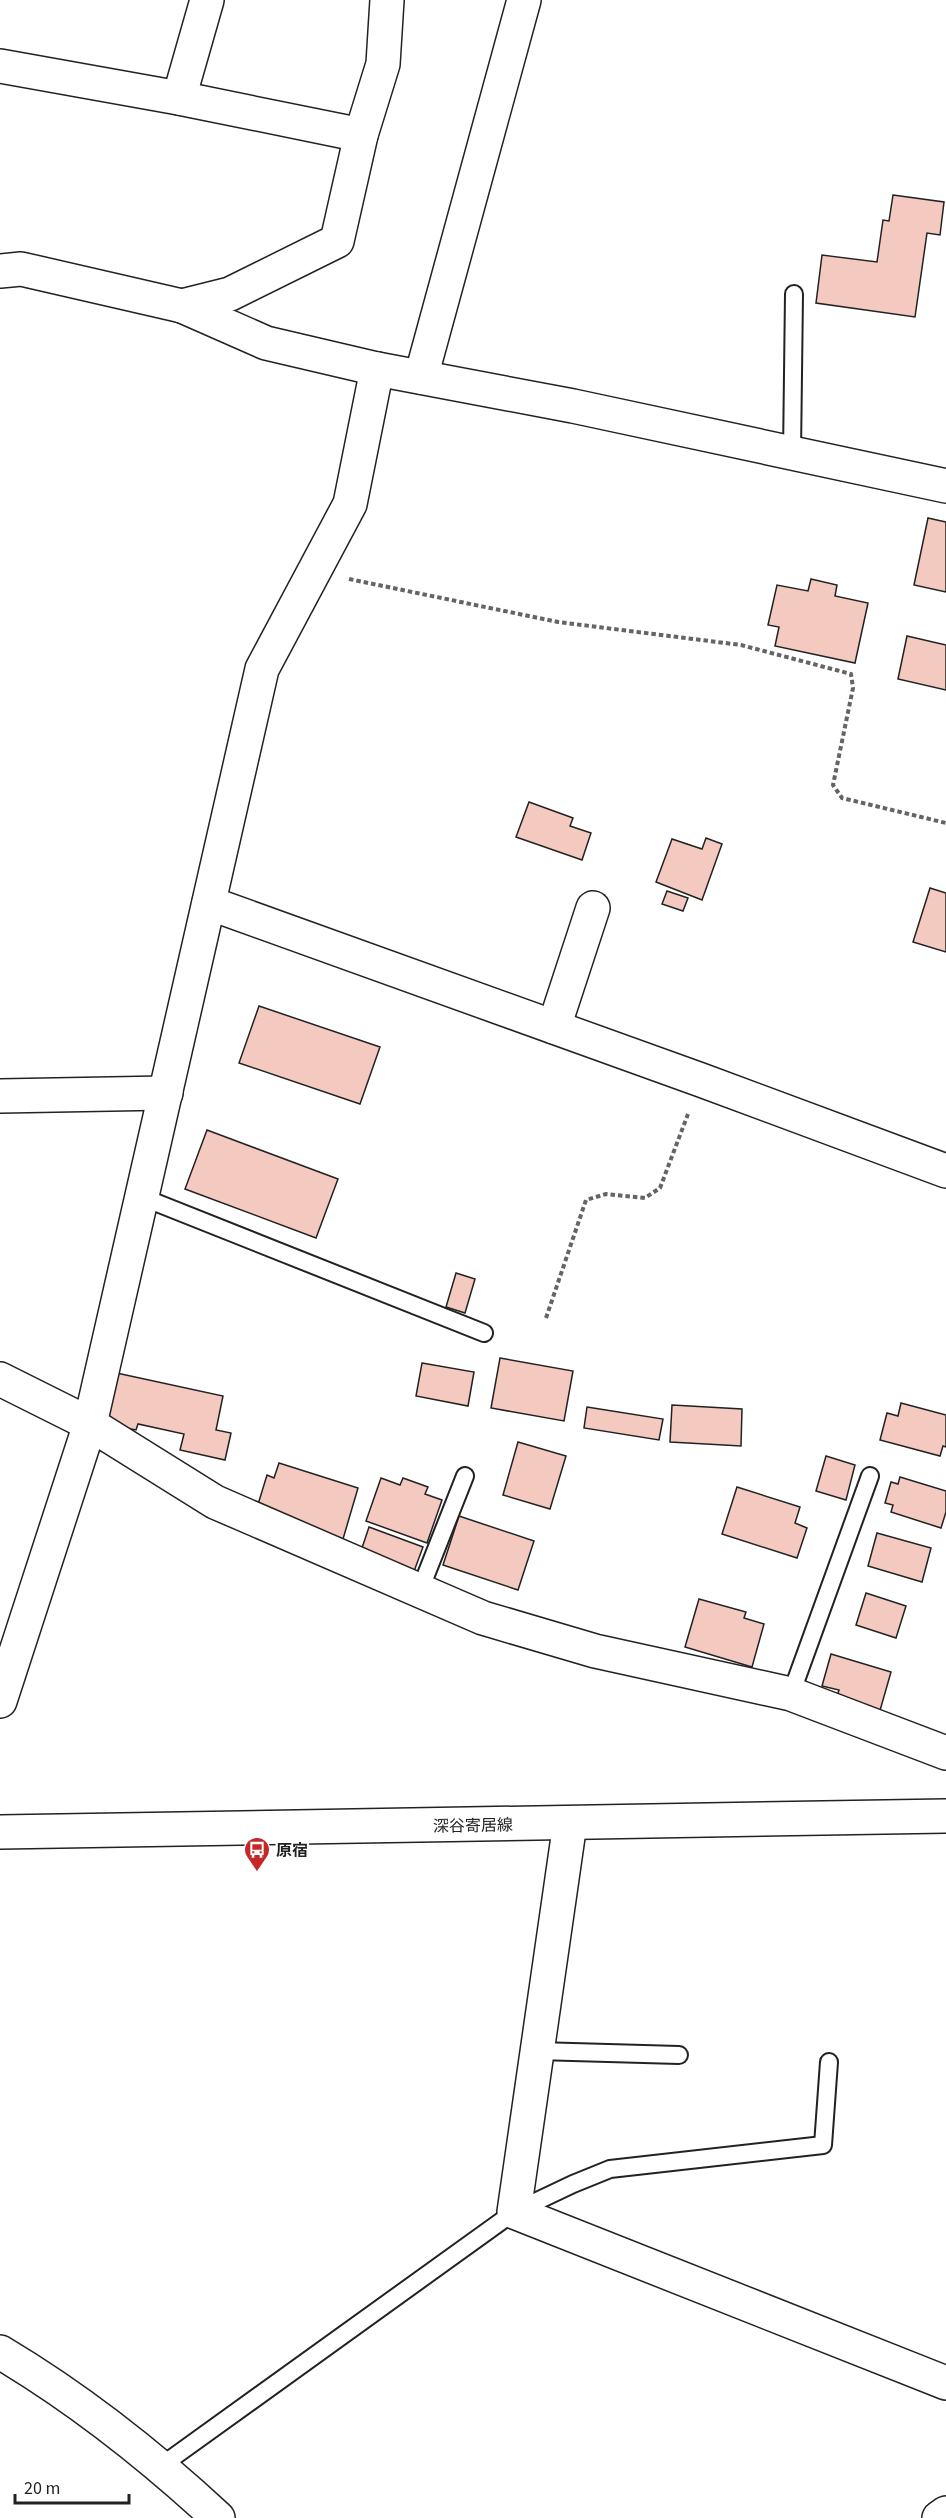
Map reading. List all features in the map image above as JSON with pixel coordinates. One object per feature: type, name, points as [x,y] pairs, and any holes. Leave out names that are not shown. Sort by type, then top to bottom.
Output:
[{"type":"street","points":[[179,98],[207,0]]},
{"type":"street","points":[[182,306],[230,294],[337,241],[361,135],[383,64],[387,0]]},
{"type":"street","points":[[421,377],[524,0]]},
{"type":"street","points":[[0,66],[179,98],[361,135]]},
{"type":"street","points":[[0,271],[21,269],[182,306],[266,343],[377,369],[573,406],[946,486]]},
{"type":"street","points":[[0,1701],[90,1425],[262,669],[350,504],[377,369]]},
{"type":"street","points":[[209,903],[701,1080],[946,1172]]},
{"type":"street","points":[[554,1027],[593,908]]},
{"type":"street","points":[[0,1096],[166,1093]]},
{"type":"street","points":[[0,1379],[90,1425],[215,1502],[483,1618],[595,1651],[791,1694],[946,1753]]},
{"type":"street","name":"深谷寄居線","points":[[0,1832],[946,1816]]},
{"type":"street","points":[[570,1823],[514,2212],[946,2383]]},
{"type":"street","points":[[0,2352],[40,2376],[161,2466],[218,2518]]},
{"type":"street","points":[[939,2518],[946,2513]]},
{"type":"lane","points":[[792,453],[794,294]]},
{"type":"lane","points":[[142,1197],[484,1333]]},
{"type":"lane","points":[[420,1590],[465,1476]]},
{"type":"lane","points":[[791,1694],[870,1476]]},
{"type":"lane","points":[[537,2051],[679,2055]]},
{"type":"lane","points":[[161,2466],[514,2212],[610,2169],[823,2145],[829,2062]]},
{"type":"path","points":[[313,572],[558,622],[741,645],[851,674],[853,688],[833,785],[842,798],[946,824]]},
{"type":"path","points":[[546,1318],[586,1200],[606,1194],[645,1198],[660,1188],[701,1080]]},
{"type":"building","points":[[893,195],[944,202],[940,235],[927,233],[915,317],[816,303],[822,255],[877,262],[883,220],[889,221]]},
{"type":"building","points":[[928,518],[946,522],[946,592],[914,585]]},
{"type":"building","points":[[811,579],[837,585],[835,596],[868,603],[855,663],[775,646],[779,627],[768,625],[777,585],[808,591]]},
{"type":"building","points":[[907,636],[946,645],[946,690],[898,679]]},
{"type":"building","points":[[529,802],[573,818],[570,826],[591,833],[582,860],[516,837]]},
{"type":"building","points":[[706,838],[722,844],[702,900],[656,882],[672,839],[702,849]]},
{"type":"building","points":[[930,888],[946,893],[946,952],[913,942]]},
{"type":"building","points":[[667,891],[688,898],[683,911],[662,904]]},
{"type":"building","points":[[259,1006],[380,1047],[360,1104],[239,1063]]},
{"type":"building","points":[[207,1130],[338,1179],[316,1238],[185,1189]]},
{"type":"building","points":[[456,1273],[475,1279],[465,1313],[446,1307]]},
{"type":"building","points":[[500,1358],[573,1371],[564,1421],[491,1408]]},
{"type":"building","points":[[422,1363],[474,1372],[468,1406],[416,1396]]},
{"type":"building","points":[[112,1372],[223,1396],[216,1430],[231,1433],[225,1460],[180,1450],[184,1434],[138,1424],[136,1430],[101,1423]]},
{"type":"building","points":[[901,1403],[946,1415],[946,1447],[943,1446],[940,1456],[880,1440],[887,1413],[898,1416]]},
{"type":"building","points":[[672,1405],[742,1409],[741,1446],[670,1442]]},
{"type":"building","points":[[587,1407],[663,1419],[659,1440],[584,1428]]},
{"type":"building","points":[[518,1442],[566,1456],[550,1509],[503,1495]]},
{"type":"building","points":[[826,1456],[855,1465],[846,1500],[816,1491]]},
{"type":"building","points":[[279,1463],[358,1488],[343,1539],[256,1511],[267,1475],[274,1478]]},
{"type":"building","points":[[900,1477],[946,1491],[946,1512],[941,1528],[891,1512],[893,1505],[885,1503],[891,1482],[898,1484]]},
{"type":"building","points":[[381,1478],[400,1485],[403,1478],[428,1487],[425,1494],[442,1500],[427,1543],[366,1521]]},
{"type":"building","points":[[737,1487],[800,1507],[795,1523],[807,1528],[797,1558],[722,1534]]},
{"type":"building","points":[[459,1516],[534,1541],[518,1590],[443,1565]]},
{"type":"building","points":[[369,1527],[423,1547],[413,1574],[360,1554]]},
{"type":"building","points":[[877,1533],[931,1548],[922,1582],[868,1566]]},
{"type":"building","points":[[866,1593],[906,1606],[896,1638],[856,1625]]},
{"type":"building","points":[[699,1599],[746,1612],[744,1618],[764,1624],[752,1667],[685,1647]]},
{"type":"building","points":[[831,1654],[891,1672],[879,1714],[837,1696],[839,1690],[822,1686]]},
{"type":"place","name":"原宿","points":[[257,1873]]}]
